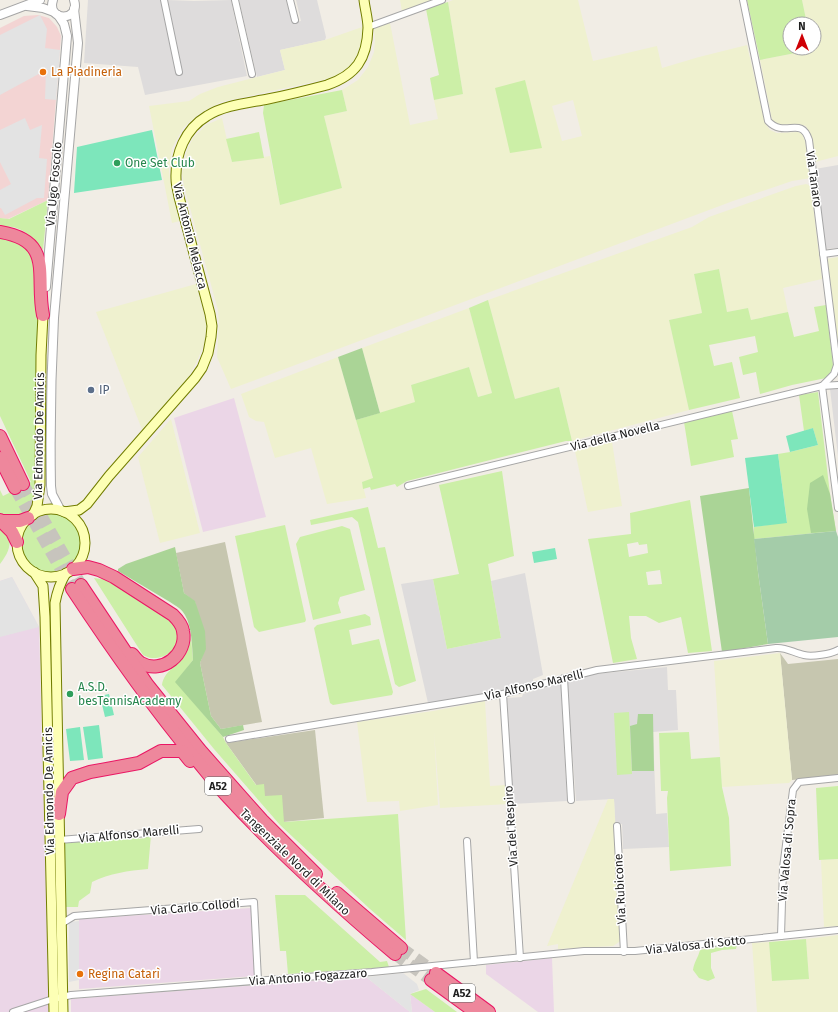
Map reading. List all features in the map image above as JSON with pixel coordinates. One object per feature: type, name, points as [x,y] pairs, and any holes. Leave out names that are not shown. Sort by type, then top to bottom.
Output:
[{"type":"highway","points":[[0,232],[19,237],[34,248],[41,268],[40,301],[43,315]]},
{"type":"highway","points":[[0,436],[19,486],[0,458]]},
{"type":"highway","points":[[1,520],[20,521],[30,517]]},
{"type":"highway","points":[[1,520],[12,532],[17,542]]},
{"type":"highway","points":[[70,571],[88,568],[99,570],[114,577],[173,615],[179,621],[183,630],[181,647],[177,655],[170,662],[164,665],[145,665],[139,662],[128,650],[114,630],[108,626]]},
{"type":"highway","name":"Tangenziale Nord di Milano","points":[[76,587],[108,626],[147,684],[200,750],[257,814],[329,886],[398,951],[349,915],[283,854],[226,795],[141,691],[106,640],[76,587]]},
{"type":"highway","points":[[59,814],[62,792],[72,778],[90,772],[139,762],[161,751],[182,751],[218,794],[226,795]]},
{"type":"highway","name":"A52","points":[[475,1012],[433,977],[489,1012]]},
{"type":"main road","name":"Via Antonio Melacca","points":[[62,512],[79,510],[87,504],[109,476],[189,387],[202,368],[208,353],[212,326],[210,314],[179,197],[176,179],[177,162],[184,140],[190,131],[207,116],[227,108],[327,85],[342,79],[356,68],[366,44],[368,27],[364,0]]},
{"type":"main road","name":"Via Ugo Foscolo","points":[[41,355],[43,315]]},
{"type":"main road","name":"Via Edmondo De Amicis","points":[[30,517],[37,506],[40,486],[41,355]]},
{"type":"main road","name":"Via Antonio Melacca","points":[[82,531],[83,516],[87,504]]},
{"type":"main road","points":[[46,510],[62,512],[76,520],[82,531],[85,542],[83,554],[80,560],[70,571],[52,577],[46,577],[34,572],[22,561],[18,551],[17,542],[20,529],[30,517],[46,510]]},
{"type":"main road","name":"Via Edmondo De Amicis","points":[[54,1012],[58,998],[61,924],[55,604],[61,581],[70,571]]},
{"type":"main road","name":"Via Edmondo De Amicis","points":[[34,572],[43,586],[46,617],[58,998],[63,1012]]},
{"type":"street","points":[[24,6],[53,7],[67,16],[72,13],[74,6],[79,0]]},
{"type":"street","points":[[164,0],[179,72]]},
{"type":"street","points":[[235,0],[252,74]]},
{"type":"street","points":[[290,0],[295,20]]},
{"type":"street","points":[[368,27],[442,0]]},
{"type":"street","name":"Via Tanaro","points":[[743,0],[768,122],[778,129],[799,128],[804,130],[807,135],[837,365],[834,374],[822,386]]},
{"type":"street","points":[[0,15],[36,1]]},
{"type":"street","points":[[62,512],[52,494],[50,428],[54,312],[78,34],[74,6]]},
{"type":"street","name":"Via Ugo Foscolo","points":[[43,315],[67,36],[64,24],[53,7]]},
{"type":"street","points":[[823,254],[838,252]]},
{"type":"street","points":[[838,385],[822,386],[838,508]]},
{"type":"street","name":"Via della Novella","points":[[408,486],[822,386]]},
{"type":"street","name":"Via Alfonso Marelli","points":[[229,739],[503,694],[597,670],[776,648],[782,648],[807,656],[828,654],[838,650]]},
{"type":"street","points":[[564,678],[570,800]]},
{"type":"street","name":"Via del Respiro","points":[[503,694],[520,958]]},
{"type":"street","name":"Via Valosa di Sopra","points":[[781,936],[783,868],[793,790],[799,782],[838,778]]},
{"type":"street","name":"Via Rubicone","points":[[617,826],[624,952]]},
{"type":"street","name":"Via Alfonso Marelli","points":[[59,840],[199,829]]},
{"type":"street","points":[[467,841],[474,962]]},
{"type":"street","name":"Via Carlo Collodi","points":[[61,924],[74,916],[254,902],[258,980]]},
{"type":"street","name":"Via Valosa di Sotto","points":[[554,954],[584,951],[624,952],[838,930]]},
{"type":"street","name":"Via Antonio Fogazzaro","points":[[13,1012],[71,995],[372,972],[554,954]]},
{"type":"shaded area","points":[[88,0],[161,0],[182,72],[167,0],[231,0],[247,76],[145,95],[138,67],[84,63]]},
{"type":"shaded area","points":[[239,0],[286,0],[292,23],[301,21],[296,0],[317,0],[326,37],[325,40],[280,50],[285,70],[257,77]]},
{"type":"shaded area","points":[[400,0],[433,0],[402,11]]},
{"type":"shaded area","points":[[453,0],[578,0],[593,61],[657,46],[662,68],[747,45],[765,123],[770,130],[777,133],[798,132],[802,134],[805,141],[811,178],[792,181],[733,201],[231,389],[217,357],[219,324],[218,310],[184,186],[182,173],[187,150],[193,138],[206,125],[222,118],[232,162],[270,156],[280,205],[342,188],[324,116],[347,111],[342,90],[358,80],[368,67],[374,52],[374,28],[390,23],[410,125],[438,119],[434,100],[463,94],[448,2]],"holes":[[[573,100],[582,136],[562,141],[552,106]]]},
{"type":"shaded area","points":[[802,0],[838,0],[838,156],[815,162],[810,134],[806,126],[798,124],[779,125],[772,120],[760,60],[782,56],[822,56],[822,16],[805,16]]},
{"type":"shaded area","points":[[38,15],[49,18],[57,27],[61,36],[48,200],[8,219],[0,218],[0,28],[24,16]]},
{"type":"shaded area","points":[[40,15],[47,29],[45,48],[60,50],[56,100],[45,99],[46,70],[0,95],[0,35]]},
{"type":"shaded area","points":[[365,26],[361,52],[355,62],[343,73],[332,78],[221,102],[199,114],[183,128],[172,148],[169,168],[170,180],[180,221],[172,223],[149,106],[189,101],[200,94],[218,87],[285,70],[280,50],[325,40]]},
{"type":"shaded area","points":[[25,118],[30,130],[42,125],[39,158],[47,159],[44,198],[37,198],[5,215],[0,208],[0,190],[11,184],[0,162],[0,130]]},
{"type":"shaded area","points":[[838,165],[838,248],[825,249],[815,169]]},
{"type":"shaded area","points":[[806,184],[811,188],[822,279],[783,288],[788,312],[751,320],[748,308],[727,312],[719,269],[694,274],[702,313],[669,320],[689,410],[572,441],[559,387],[515,399],[488,300],[692,227],[709,217],[796,186]]},
{"type":"shaded area","points":[[838,257],[838,345],[826,259]]},
{"type":"shaded area","points":[[196,284],[207,324],[207,337],[188,378],[143,432],[96,312]]},
{"type":"shaded area","points":[[469,308],[492,393],[478,397],[469,367],[411,385],[416,402],[380,413],[362,348]]},
{"type":"shaded area","points":[[338,357],[373,479],[362,482],[366,498],[327,504],[311,448],[275,458],[264,422],[256,421],[249,417],[241,394]]},
{"type":"shaded area","points":[[838,388],[838,456],[830,389]]},
{"type":"shaded area","points":[[234,398],[266,517],[203,532],[174,418]]},
{"type":"shaded area","points":[[171,419],[200,533],[160,543],[138,457]]},
{"type":"shaded area","points":[[612,442],[622,506],[588,512],[575,451]]},
{"type":"shaded area","points":[[225,542],[262,722],[221,729],[211,716],[200,663],[205,649],[195,602],[184,593],[176,553]]},
{"type":"shaded area","points":[[525,573],[543,675],[533,679],[533,684],[477,697],[431,705],[428,703],[401,584],[433,579],[447,649],[501,638],[491,581]]},
{"type":"shaded area","points":[[12,577],[39,627],[49,1012],[0,1012],[0,581]]},
{"type":"shaded area","points":[[12,577],[39,627],[0,637],[0,581]]},
{"type":"shaded area","points":[[780,653],[788,664],[838,659],[838,775],[792,780]]},
{"type":"shaded area","points":[[780,653],[792,780],[789,783],[722,787],[714,661]]},
{"type":"shaded area","points":[[667,667],[668,690],[676,690],[678,730],[653,732],[656,814],[667,813],[669,847],[623,849],[622,824],[615,823],[614,799],[576,801],[567,681],[595,674]]},
{"type":"shaded area","points":[[561,683],[567,801],[512,804],[507,698],[522,697],[523,694]]},
{"type":"shaded area","points":[[485,701],[490,786],[506,785],[508,804],[440,808],[434,732],[438,805],[400,811],[399,801],[367,802],[357,722],[433,711]]},
{"type":"shaded area","points":[[315,730],[324,818],[283,822],[226,743]]},
{"type":"shaded area","points":[[608,799],[614,799],[622,940],[613,946],[558,949],[558,944],[547,946]]},
{"type":"shaded area","points":[[838,859],[838,926],[824,927],[821,860]]},
{"type":"shaded area","points":[[251,908],[255,976],[79,989],[79,919]]},
{"type":"shaded area","points":[[79,921],[79,980],[69,982],[69,922]]},
{"type":"shaded area","points":[[838,935],[838,1012],[757,1012],[752,943],[769,942],[772,981],[809,979],[806,939]]},
{"type":"shaded area","points":[[552,958],[554,1012],[538,1012],[486,974],[486,965]]},
{"type":"shaded area","points":[[403,973],[417,984],[419,990],[410,994],[412,1012],[410,1012],[366,977]]},
{"type":"shaded area","points":[[366,977],[410,1012],[71,1012],[71,999]]},
{"type":"shaded area","points":[[410,994],[435,1012],[412,1012]]},
{"type":"green space","points":[[747,0],[802,0],[805,16],[782,16],[782,56],[760,60]]},
{"type":"green space","points":[[448,2],[463,94],[434,100],[430,78],[439,75],[426,9]]},
{"type":"green space","points":[[525,80],[542,148],[510,153],[495,88]]},
{"type":"green space","points":[[342,90],[347,111],[324,116],[342,188],[280,205],[263,113],[264,105]]},
{"type":"green space","name":"One Set Club","points":[[152,130],[162,180],[74,193],[77,147]]},
{"type":"green space","points":[[259,132],[264,158],[232,162],[226,139]]},
{"type":"green space","points":[[48,200],[43,250],[30,236],[20,229],[14,227],[0,227],[0,218],[9,219]]},
{"type":"green space","points":[[0,237],[15,240],[32,253],[38,279],[37,462],[35,499],[30,509],[19,517],[13,519],[0,514],[0,490],[3,496],[31,482],[0,416]]},
{"type":"green space","points":[[719,269],[727,312],[748,308],[751,320],[788,312],[794,337],[819,331],[814,307],[826,305],[833,365],[832,370],[826,378],[792,385],[760,394],[756,372],[743,375],[739,357],[758,352],[755,336],[709,345],[714,366],[732,362],[740,398],[689,410],[669,320],[702,313],[694,274]]},
{"type":"green space","points":[[488,300],[515,399],[559,387],[572,441],[566,441],[407,481],[397,487],[395,484],[371,490],[370,487],[363,489],[362,482],[373,478],[356,420],[415,402],[411,385],[469,367],[478,397],[492,393],[469,308]]},
{"type":"green space","points":[[362,348],[380,413],[356,420],[338,357]]},
{"type":"green space","points":[[818,392],[836,531],[754,539],[754,527],[787,522],[778,454],[818,445],[813,428],[804,431],[799,395]]},
{"type":"green space","points":[[732,411],[738,439],[731,440],[734,457],[691,466],[684,422]]},
{"type":"green space","points":[[813,428],[818,445],[790,452],[786,436]]},
{"type":"green space","points":[[778,454],[787,523],[754,527],[745,458]]},
{"type":"green space","points":[[502,471],[514,556],[488,564],[501,638],[447,649],[433,579],[459,574],[439,485]]},
{"type":"green space","points":[[823,475],[830,494],[836,531],[811,533],[807,509],[810,483]]},
{"type":"green space","points":[[749,488],[758,572],[768,644],[722,652],[700,496]]},
{"type":"green space","points":[[690,500],[712,651],[688,653],[681,617],[659,623],[646,616],[629,616],[631,638],[637,659],[613,663],[588,539],[631,534],[630,513]],"holes":[[[638,542],[639,545],[647,544],[648,553],[629,557],[627,544]],[[660,570],[662,584],[648,585],[646,572]]]},
{"type":"green space","points":[[368,507],[378,548],[385,547],[416,681],[399,687],[395,684],[358,522],[352,517],[311,525],[310,520]]},
{"type":"green space","points":[[45,513],[57,513],[73,521],[79,531],[81,543],[79,555],[73,565],[57,573],[45,573],[29,565],[21,549],[21,537],[29,521]]},
{"type":"green space","points":[[285,525],[306,620],[305,622],[259,632],[254,627],[235,536]]},
{"type":"green space","points":[[342,526],[350,529],[365,590],[340,597],[338,603],[341,613],[313,620],[296,544],[300,537]]},
{"type":"green space","points":[[0,527],[10,535],[10,544],[5,557],[0,564]]},
{"type":"green space","points":[[836,531],[838,537],[838,637],[768,644],[754,539]]},
{"type":"green space","points":[[175,547],[184,593],[195,601],[205,631],[206,649],[200,663],[211,716],[221,729],[243,725],[244,730],[223,737],[175,682],[193,660],[190,631],[184,613],[170,602],[118,571],[118,569],[126,564]]},
{"type":"green space","points":[[555,548],[557,559],[534,563],[532,552]]},
{"type":"green space","points":[[94,578],[109,580],[175,622],[179,640],[175,648],[169,654],[161,657],[151,658],[143,655]]},
{"type":"green space","points":[[365,614],[370,617],[371,625],[349,630],[352,645],[379,639],[393,692],[392,695],[333,705],[330,703],[314,628],[317,625]]},
{"type":"green space","points":[[191,637],[193,660],[176,682],[223,737],[256,785],[264,784],[265,796],[282,795],[284,822],[398,814],[406,940],[370,909],[280,825],[214,749],[162,685],[168,672],[182,659],[186,653]]},
{"type":"green space","points":[[109,694],[114,715],[105,717],[100,696]]},
{"type":"green space","points":[[629,712],[632,774],[617,775],[614,713]]},
{"type":"green space","points":[[638,714],[653,714],[654,771],[632,771],[630,726],[637,724]]},
{"type":"green space","points":[[99,725],[103,758],[88,760],[83,727]]},
{"type":"green space","points":[[80,727],[84,760],[70,761],[66,729]]},
{"type":"green space","points":[[689,732],[691,759],[720,757],[722,787],[729,818],[731,866],[670,871],[668,791],[661,791],[659,733]]},
{"type":"green space","points":[[838,786],[838,859],[819,860],[816,788]]},
{"type":"green space","points":[[138,835],[139,839],[145,838],[145,835],[151,835],[148,869],[112,874],[92,882],[90,893],[79,901],[78,907],[66,907],[65,844],[67,842]]},
{"type":"green space","points":[[275,895],[305,895],[380,962],[387,961],[389,967],[288,974],[286,951],[280,951]]},
{"type":"green space","points":[[806,939],[809,979],[772,981],[769,942]]},
{"type":"green space","points":[[737,944],[736,949],[722,950],[711,953],[711,968],[715,978],[708,981],[699,978],[693,970],[700,950]]},
{"type":"green space","points":[[426,989],[457,1012],[435,1012],[410,994]]},
{"type":"tunnel","points":[[23,484],[81,585]]},
{"type":"tunnel","points":[[15,488],[72,589]]},
{"type":"tunnel","points":[[401,948],[436,973]]},
{"type":"tunnel","points":[[395,954],[431,980]]},
{"type":"place","name":"La Piadineria","points":[[43,72]]},
{"type":"place","name":"One Set Club","points":[[117,163]]},
{"type":"place","name":"IP","points":[[91,390]]},
{"type":"place","name":"A.S.D. besTennisAcademy","points":[[70,694]]},
{"type":"place","name":"Regina Catarì","points":[[80,974]]}]
